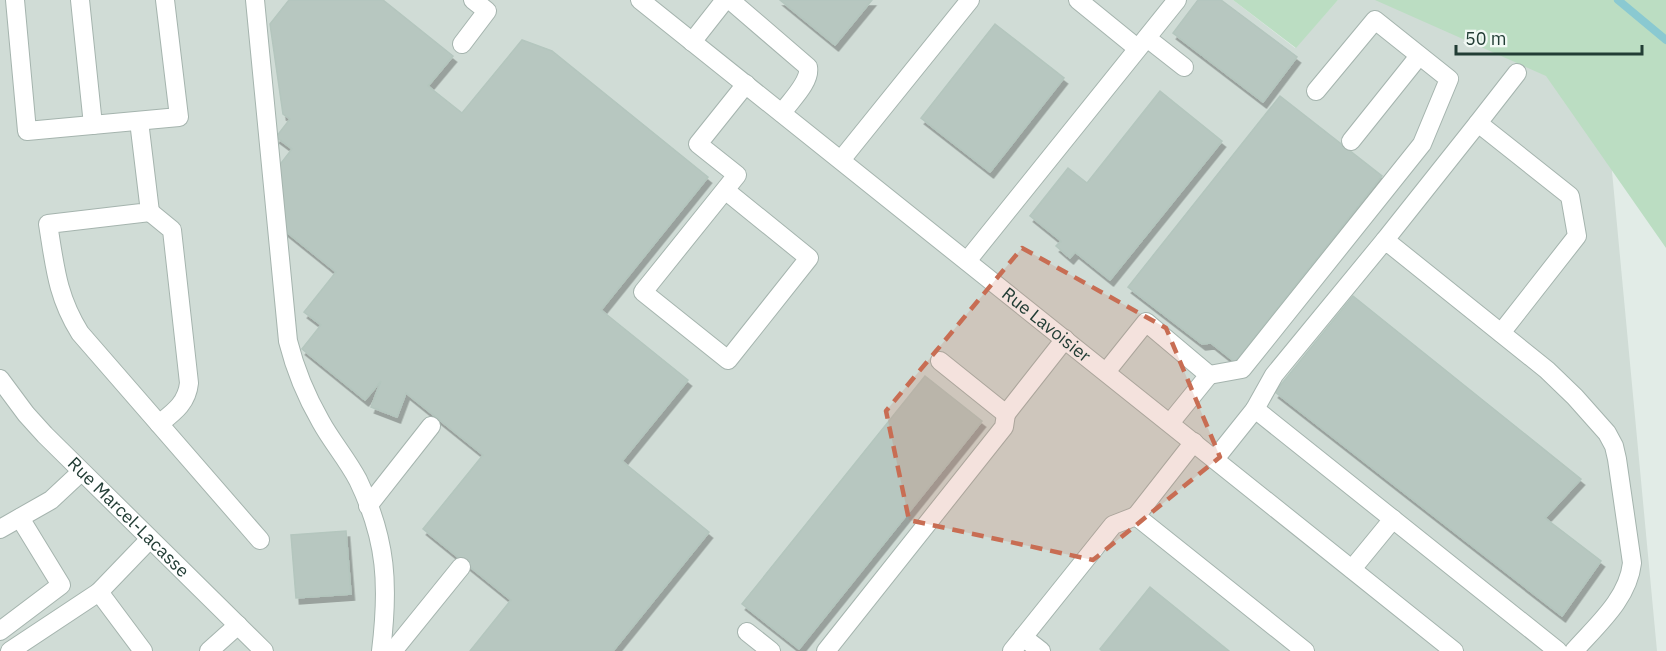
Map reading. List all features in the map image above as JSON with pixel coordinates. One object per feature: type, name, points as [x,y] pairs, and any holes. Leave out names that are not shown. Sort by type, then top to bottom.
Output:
[{"type":"street","points":[[15,0],[27,131],[179,117],[165,0]]},
{"type":"street","points":[[80,0],[93,125]]},
{"type":"street","points":[[255,0],[288,340],[302,385],[321,423],[358,481],[382,549],[386,571],[385,617],[381,651]]},
{"type":"street","points":[[462,44],[487,11],[473,0]]},
{"type":"street","name":"Rue Lavoisier","points":[[640,0],[1454,651]]},
{"type":"street","points":[[692,42],[728,0],[808,67],[806,80],[782,113]]},
{"type":"street","points":[[841,160],[970,0]]},
{"type":"street","points":[[1078,0],[1184,68]]},
{"type":"street","points":[[967,261],[1177,0]]},
{"type":"street","points":[[1170,423],[1209,375],[1242,369],[1422,144],[1449,79],[1375,20],[1316,91]]},
{"type":"street","points":[[1351,141],[1419,56]]},
{"type":"street","points":[[1215,459],[1255,409],[1274,375],[1517,72]]},
{"type":"street","points":[[725,190],[809,258],[728,360],[643,292],[737,175],[698,144],[746,84]]},
{"type":"street","points":[[139,121],[150,212],[172,230],[189,383],[188,393],[183,403],[159,424]]},
{"type":"street","points":[[1478,123],[1570,196],[1577,236],[1501,333]]},
{"type":"street","points":[[150,212],[48,224],[57,279],[67,313],[80,333],[260,540]]},
{"type":"street","points":[[1384,240],[1547,370],[1607,433],[1614,446],[1632,563],[1631,575],[1617,601],[1574,651]]},
{"type":"street","points":[[1106,372],[1146,322],[1209,375]]},
{"type":"street","points":[[826,651],[1004,427],[1006,414],[1065,339]]},
{"type":"street","points":[[940,360],[1006,414]]},
{"type":"street","name":"Rue Marcel-Lacasse","points":[[0,379],[26,414],[81,472],[264,651]]},
{"type":"street","points":[[1255,409],[1558,651]]},
{"type":"street","points":[[368,506],[431,426]]},
{"type":"street","points":[[1041,651],[1018,644],[1113,525],[1136,516],[1194,442]]},
{"type":"street","points":[[0,529],[51,500],[81,472]]},
{"type":"street","points":[[1136,516],[1305,651]]},
{"type":"street","points":[[0,631],[61,585],[20,518]]},
{"type":"street","points":[[1352,570],[1393,519]]},
{"type":"street","points":[[10,651],[99,592],[149,540]]},
{"type":"street","points":[[393,651],[460,567]]},
{"type":"street","points":[[99,592],[143,651]]},
{"type":"street","points":[[209,651],[238,625]]},
{"type":"street","points":[[747,632],[771,651]]},
{"type":"highlighted area","points":[[1022,248],[1166,328],[1220,457],[1093,560],[909,520],[886,411]]},
{"type":"shaded area","points":[[0,0],[1233,0],[1295,48],[1338,0],[1432,0],[1532,38],[1610,150],[1657,651],[0,651]]},
{"type":"green space","points":[[1233,0],[1338,0],[1296,48]]},
{"type":"green space","points":[[1375,0],[1666,0],[1666,248],[1546,76]]},
{"type":"building","points":[[289,0],[383,0],[453,56],[428,86],[462,113],[522,40],[552,51],[708,177],[601,310],[688,380],[622,461],[709,532],[613,651],[470,651],[511,600],[423,529],[483,455],[406,393],[397,417],[371,407],[381,381],[365,400],[302,349],[321,325],[304,312],[336,272],[283,229],[275,171],[292,149],[276,137],[290,119],[283,114],[270,24]]},
{"type":"building","points":[[780,0],[872,0],[835,45]]},
{"type":"building","points":[[1198,0],[1221,0],[1297,57],[1263,102],[1173,33]]},
{"type":"building","points":[[995,24],[1064,78],[990,172],[921,118]]},
{"type":"building","points":[[1160,91],[1222,141],[1110,280],[1075,252],[1070,258],[1056,246],[1061,241],[1030,216],[1068,168],[1087,183]]},
{"type":"building","points":[[1280,96],[1382,176],[1235,362],[1211,343],[1202,344],[1128,287]]},
{"type":"building","points":[[1353,296],[1581,479],[1545,518],[1601,561],[1562,616],[1275,392]]},
{"type":"building","points":[[925,376],[982,421],[799,649],[742,604]]},
{"type":"building","points":[[346,531],[351,594],[296,598],[291,535]]},
{"type":"building","points":[[1150,587],[1229,651],[1102,651],[1100,649]]},
{"type":"waterway","points":[[1618,0],[1666,40]]}]
